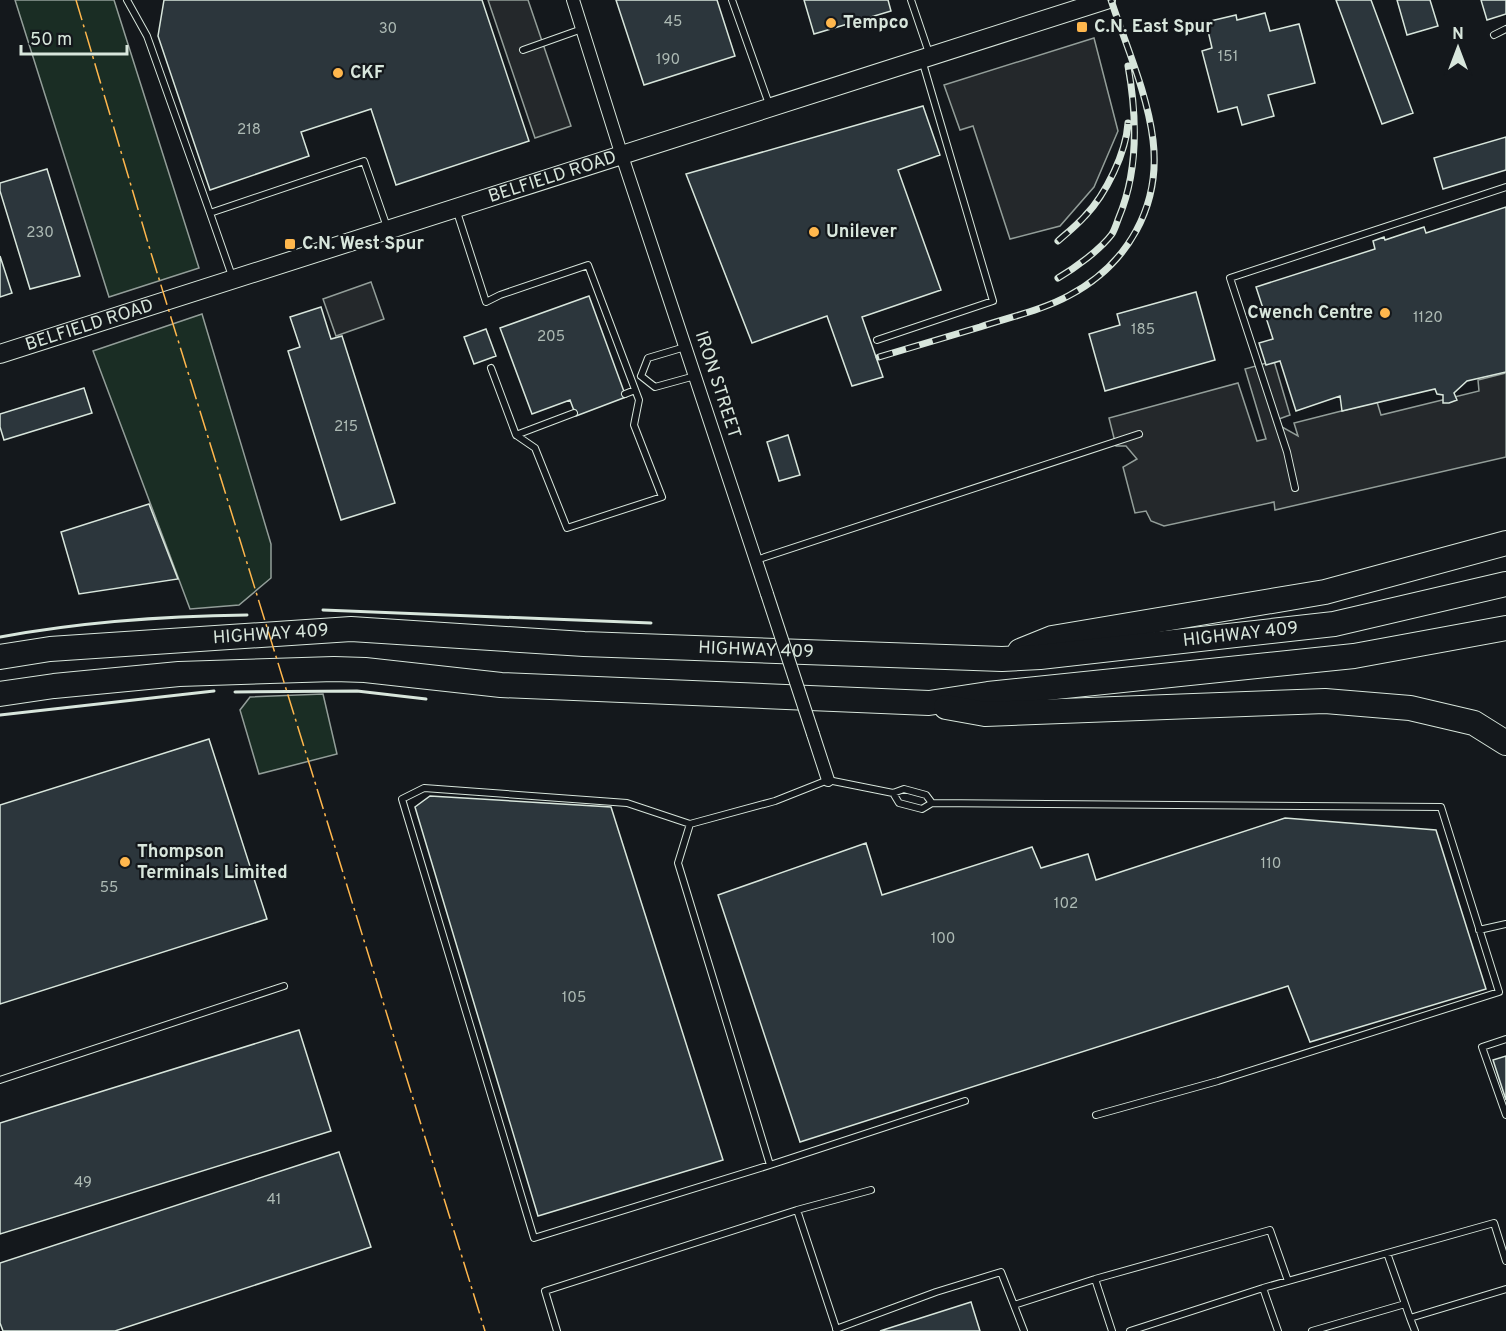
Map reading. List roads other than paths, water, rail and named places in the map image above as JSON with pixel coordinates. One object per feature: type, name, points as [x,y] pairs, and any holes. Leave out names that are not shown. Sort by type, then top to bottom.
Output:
[{"type":"highway","points":[[1002,659],[1052,638],[1325,592],[1506,543]]},
{"type":"highway","name":"HIGHWAY 409","points":[[0,657],[50,649],[351,629],[584,644],[1002,659],[1052,656],[1334,624],[1506,584]]},
{"type":"highway","name":"HIGHWAY 409","points":[[0,694],[54,686],[179,674],[334,669],[365,670],[501,685],[929,704],[988,694],[1354,656],[1506,628]]},
{"type":"highway","points":[[929,704],[985,714],[1325,701],[1410,708],[1474,723],[1506,743]]},
{"type":"main road","name":"BELFIELD ROAD","points":[[0,354],[926,58],[1082,4],[1106,0]]},
{"type":"street","name":"IRON STREET","points":[[573,0],[622,156],[828,780]]},
{"type":"lane","points":[[127,0],[147,36],[233,279]]},
{"type":"lane","points":[[732,0],[771,108]]},
{"type":"lane","points":[[877,340],[993,301],[910,0]]},
{"type":"lane","points":[[523,50],[582,29]]},
{"type":"lane","points":[[1494,35],[1506,29]]},
{"type":"lane","points":[[210,213],[364,161],[388,230]]},
{"type":"lane","points":[[1295,488],[1287,452],[1230,278],[1506,187]]},
{"type":"lane","points":[[455,208],[486,302],[500,295],[588,265],[639,400],[634,425],[662,497],[567,528],[535,448],[516,435],[491,368]]},
{"type":"lane","points":[[631,379],[640,376],[648,358],[685,347]]},
{"type":"lane","points":[[640,376],[655,387],[695,376]]},
{"type":"lane","points":[[625,394],[635,390]]},
{"type":"lane","points":[[516,435],[574,413]]},
{"type":"lane","points":[[756,560],[1139,434]]},
{"type":"lane","points":[[932,803],[926,795],[904,789],[893,793],[828,780],[775,801],[690,824],[627,803],[424,788],[402,799],[534,1238],[770,1165],[965,1101]]},
{"type":"lane","points":[[893,793],[899,803],[922,809],[932,803],[1440,807],[1498,992],[1218,1081],[1096,1115]]},
{"type":"lane","points":[[690,824],[678,863],[770,1165]]},
{"type":"lane","points":[[1479,930],[1506,924]]},
{"type":"lane","points":[[0,1080],[284,987]]},
{"type":"lane","points":[[1506,1039],[1482,1047],[1506,1115]]},
{"type":"lane","points":[[557,1331],[545,1291],[797,1210],[871,1190]]},
{"type":"lane","points":[[797,1210],[836,1330],[936,1292],[1001,1272],[1024,1331]]},
{"type":"lane","points":[[1130,1331],[1263,1288],[1494,1223],[1506,1261]]},
{"type":"lane","points":[[1014,1305],[1095,1279],[1270,1230],[1288,1281]]},
{"type":"lane","points":[[1387,1253],[1415,1331]]},
{"type":"lane","points":[[1095,1279],[1112,1331]]},
{"type":"lane","points":[[1263,1288],[1278,1331]]},
{"type":"lane","points":[[1410,1318],[1506,1289]]},
{"type":"lane","points":[[1312,1331],[1405,1304]]},
{"type":"railway","points":[[879,357],[1049,305],[1091,282],[1124,250],[1146,210],[1152,188],[1153,140],[1141,87],[1111,0]]},
{"type":"railway","points":[[1058,278],[1087,258],[1107,240],[1114,230],[1125,199],[1130,180],[1134,142],[1133,104],[1128,66]]},
{"type":"railway","points":[[1058,241],[1093,207],[1107,185],[1119,160],[1128,123]]},
{"type":"place","name":"Tempco","points":[[831,23]]},
{"type":"place","name":"C.N. East Spur","points":[[1082,27]]},
{"type":"place","name":"CKF","points":[[338,73]]},
{"type":"place","name":"Unilever","points":[[814,232]]},
{"type":"place","name":"C.N. West Spur","points":[[290,244]]},
{"type":"place","name":"Cwench Centre","points":[[1385,313]]},
{"type":"place","name":"Thompson Terminals Limited","points":[[125,862]]}]
